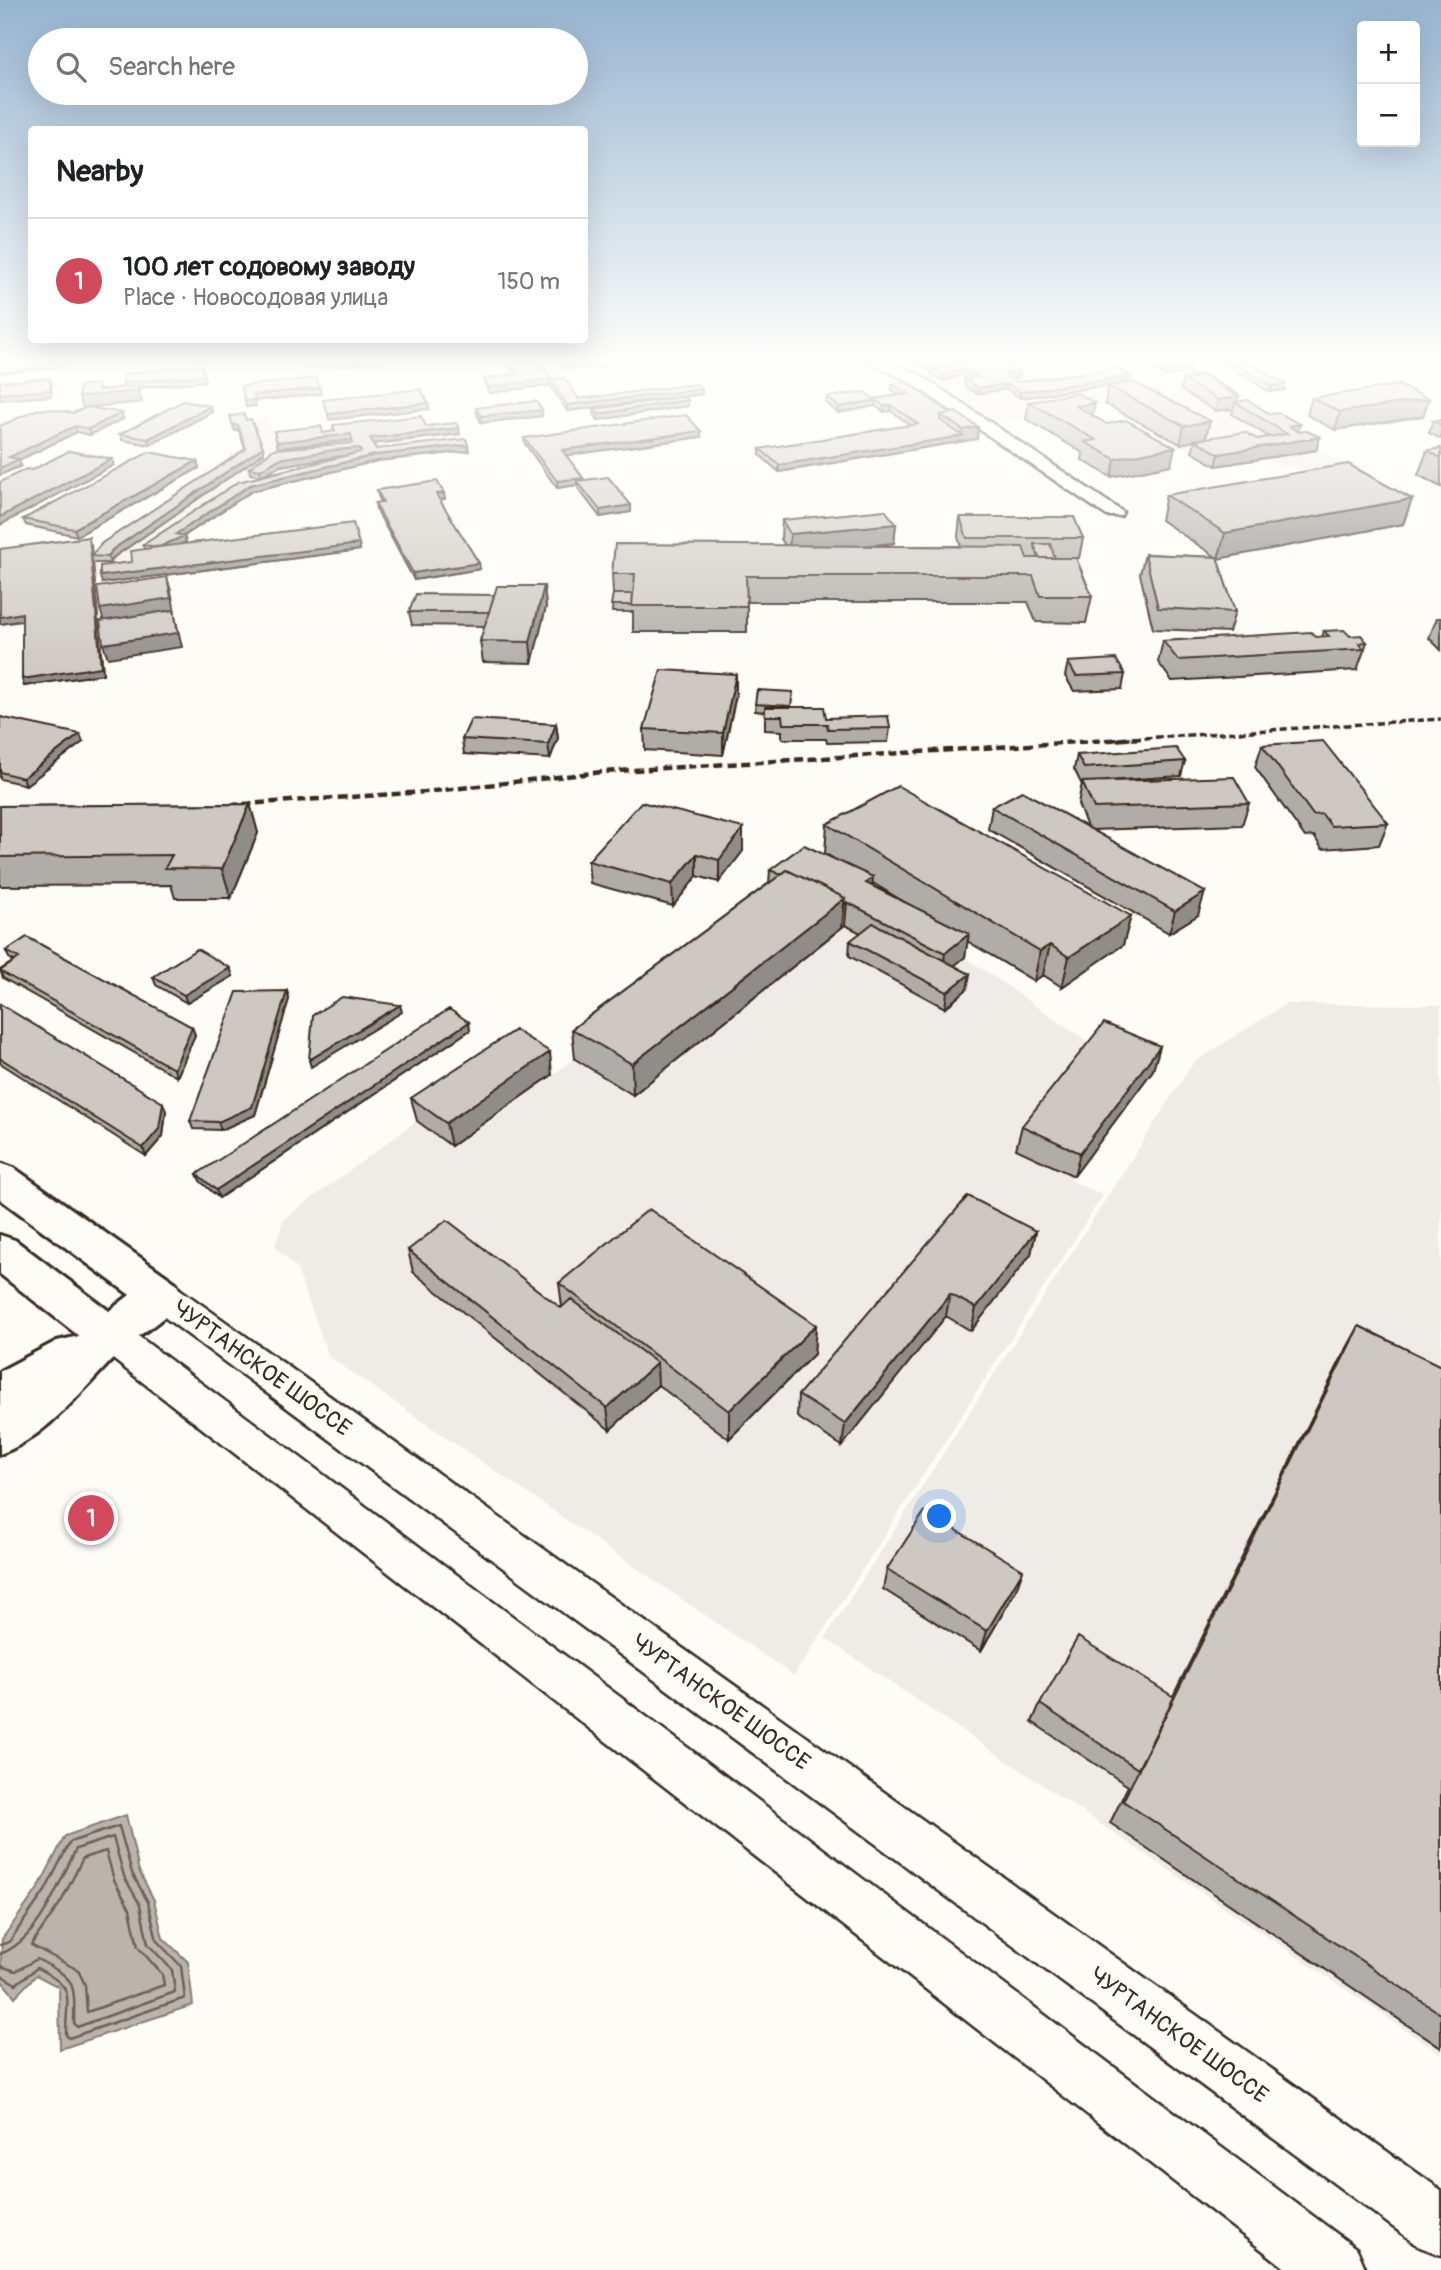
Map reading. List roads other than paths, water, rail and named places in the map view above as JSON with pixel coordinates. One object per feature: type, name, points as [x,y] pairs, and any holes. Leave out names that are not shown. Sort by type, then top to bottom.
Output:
[{"type":"main road","name":"ЧУРТАНСКОЕ ШОССЕ","points":[[0,1178],[162,1295]]},
{"type":"main road","points":[[0,1251],[109,1335]]},
{"type":"main road","points":[[0,1434],[35,1407],[109,1335],[162,1295]]},
{"type":"main road","points":[[0,1393],[109,1335]]},
{"type":"street","points":[[1046,467],[1114,512]]},
{"type":"street","name":"ЧУРТАНСКОЕ ШОССЕ","points":[[162,1295],[1441,2226]]},
{"type":"street","points":[[109,1335],[1336,2270]]},
{"type":"water","points":[[126,1815],[139,1871],[154,1900],[163,1938],[188,1962],[193,2005],[60,2049],[59,1987],[36,1975],[15,1997],[0,1979],[2,1939],[39,1887],[65,1836]]},
{"type":"railway","points":[[1113,740],[1441,719]]},
{"type":"railway","points":[[230,805],[425,792],[602,772],[1141,738]]},
{"type":"place","name":"100 лет содовому заводу","points":[[91,1518]]}]
